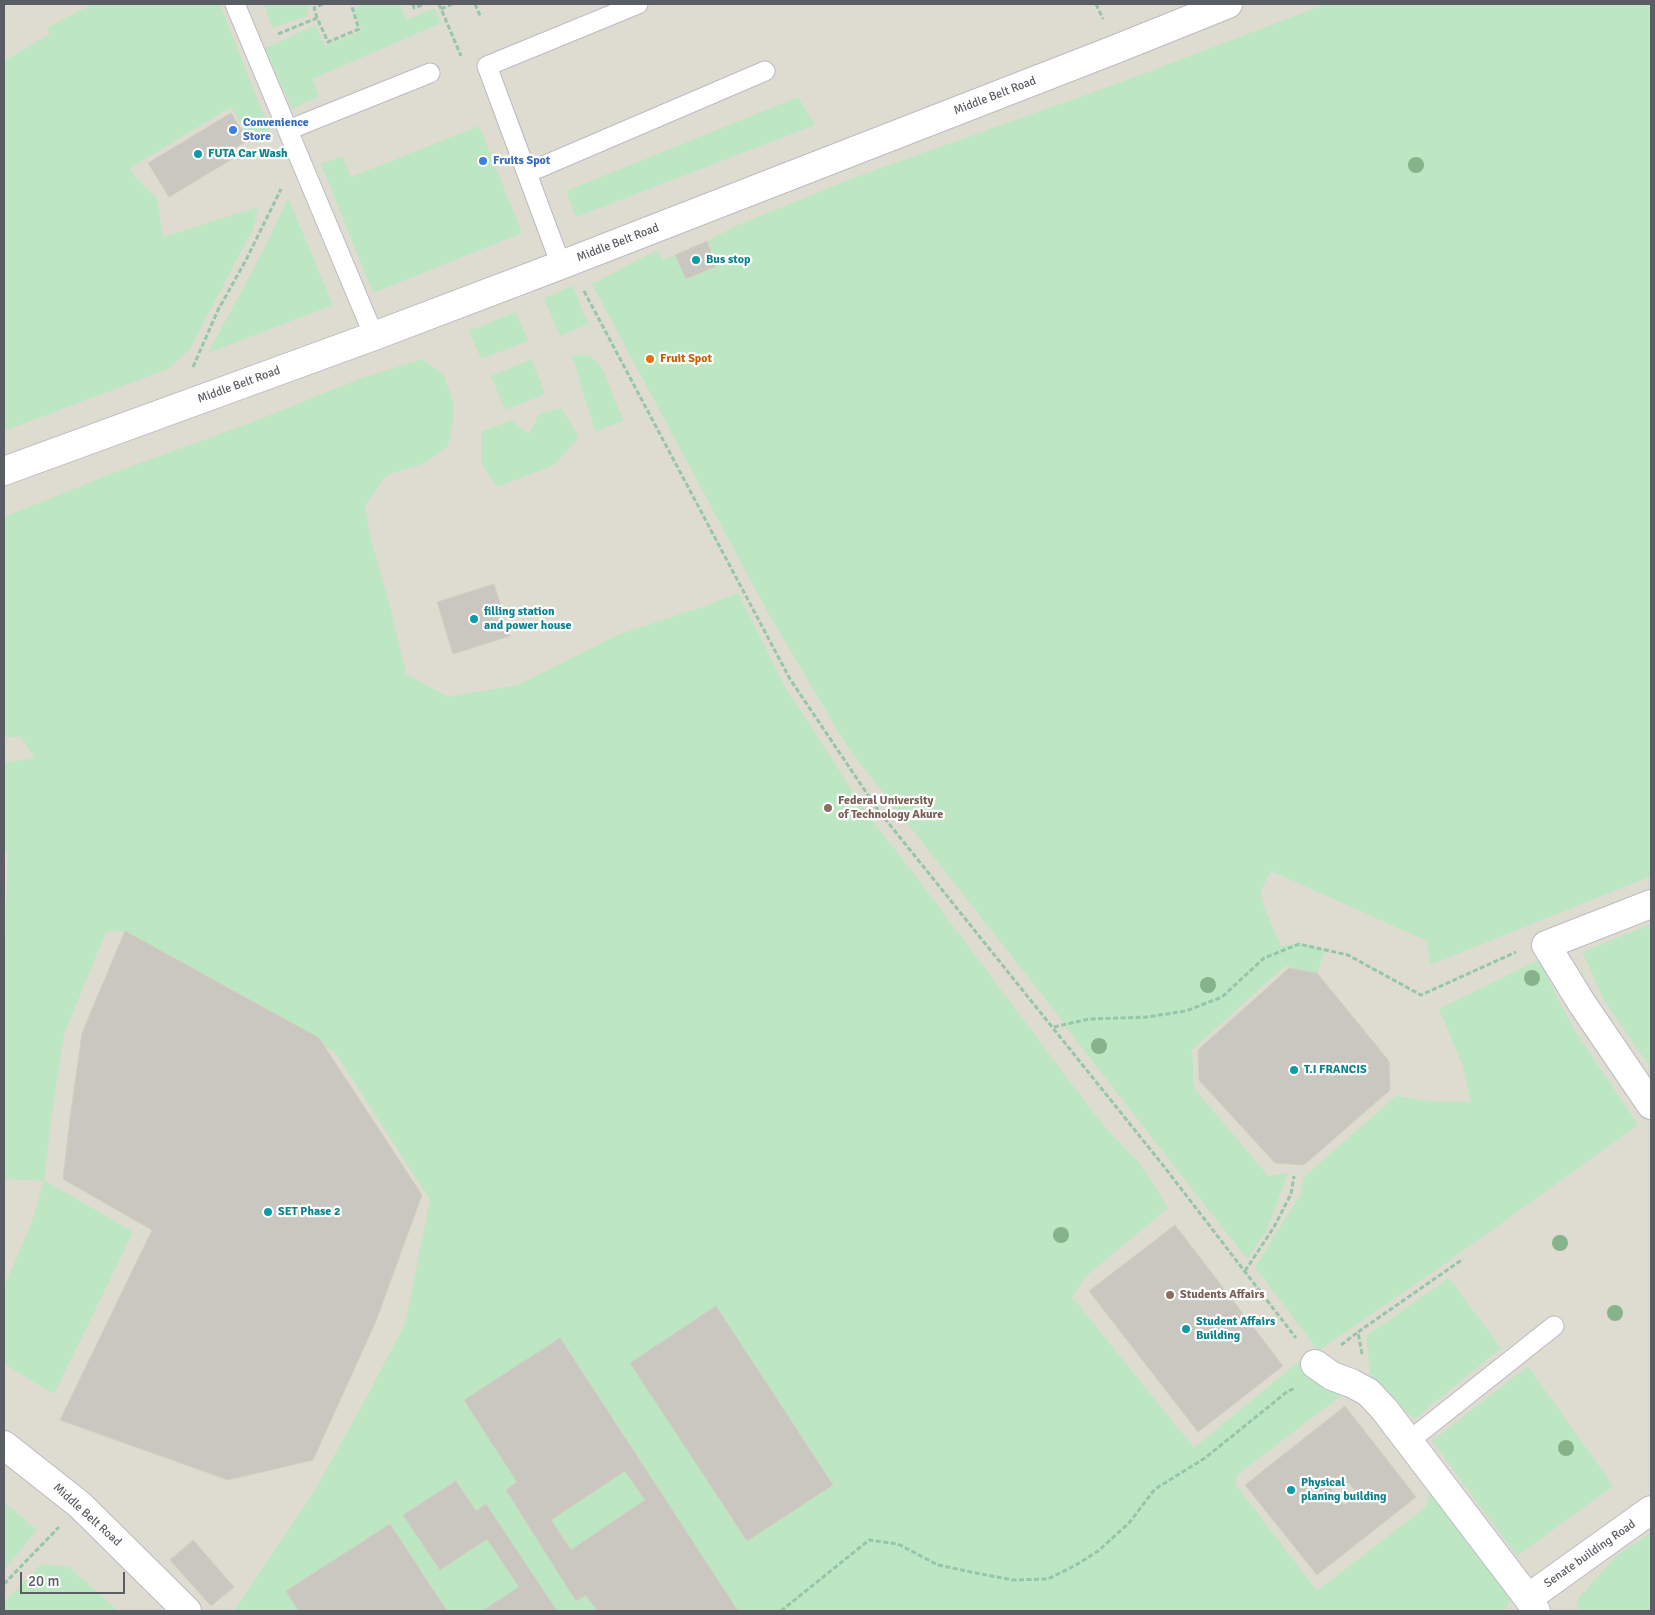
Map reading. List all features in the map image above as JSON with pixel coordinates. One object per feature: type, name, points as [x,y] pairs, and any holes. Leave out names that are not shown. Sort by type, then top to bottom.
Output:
[{"type":"street","name":"Middle Belt Road","points":[[4,471],[565,264],[1228,4]]},
{"type":"street","points":[[1651,904],[1546,945],[1576,994],[1651,1105]]},
{"type":"street","points":[[1324,1370],[1368,1392],[1384,1409],[1532,1605]]},
{"type":"street","name":"Middle Belt Road","points":[[4,1445],[80,1506],[187,1611]]},
{"type":"street","name":"Senate building Road","points":[[1532,1605],[1651,1510]]},
{"type":"lane","points":[[235,4],[374,336]]},
{"type":"lane","points":[[565,264],[527,173],[486,66],[638,4]]},
{"type":"lane","points":[[527,173],[765,71]]},
{"type":"lane","points":[[288,130],[430,73]]},
{"type":"lane","points":[[1409,1442],[1554,1326]]},
{"type":"path","points":[[323,4],[314,8],[328,42],[359,29],[351,4]]},
{"type":"path","points":[[413,4],[414,8],[425,4]]},
{"type":"path","points":[[441,9],[452,4]]},
{"type":"path","points":[[475,4],[481,18]]},
{"type":"path","points":[[252,45],[317,18]]},
{"type":"path","points":[[193,368],[218,310],[273,207],[293,165],[296,150]]},
{"type":"path","points":[[565,264],[790,679],[878,810],[1054,1027],[1094,1081],[1162,1164],[1324,1370],[1288,1391],[1205,1458],[1155,1489],[1128,1523],[1098,1551],[1048,1579],[1013,1580],[976,1574],[938,1565],[898,1544],[869,1540],[781,1611]]},
{"type":"path","points":[[1054,1027],[1089,1019],[1147,1017],[1186,1011],[1222,997],[1264,958],[1299,944],[1348,955],[1421,995],[1521,950],[1546,945]]},
{"type":"path","points":[[1245,1271],[1274,1227],[1291,1194],[1294,1176]]},
{"type":"path","points":[[1368,1392],[1358,1332],[1462,1259]]},
{"type":"path","points":[[4,1584],[80,1506]]},
{"type":"shaded area","name":"Federal University of Technology Akure","points":[[4,4],[1651,4],[1651,1611],[4,1611]]},
{"type":"green space","points":[[92,4],[220,4],[271,134],[253,143],[231,107],[130,168],[136,178],[157,198],[163,237],[258,207],[253,229],[189,350],[168,369],[4,431],[4,61],[50,34],[47,28]]},
{"type":"green space","points":[[264,4],[309,4],[307,16],[272,28]]},
{"type":"green space","points":[[365,4],[399,4],[407,20],[434,8],[441,23],[312,79],[319,96],[292,109],[265,48],[316,25],[325,46],[362,30],[354,9]]},
{"type":"green space","points":[[1326,4],[1651,4],[1651,876],[1430,965],[1427,941],[1271,871],[1260,892],[1267,915],[1281,946],[1299,944],[1325,950],[1317,973],[1285,966],[1193,1049],[1189,1049],[1192,1050],[1194,1088],[1268,1176],[1288,1173],[1267,1230],[1247,1259],[848,748],[766,609],[592,284],[657,250],[663,260],[675,255],[686,280],[717,266],[708,241],[733,227],[853,178],[1116,84]]},
{"type":"green space","points":[[798,97],[815,125],[576,217],[566,191]]},
{"type":"green space","points":[[479,126],[522,233],[373,293],[321,164],[342,156],[351,177]]},
{"type":"green space","points":[[288,198],[333,305],[208,353],[263,251]]},
{"type":"green space","points":[[573,286],[588,324],[560,336],[544,298]]},
{"type":"green space","points":[[516,312],[528,341],[481,359],[469,331]]},
{"type":"green space","points":[[572,355],[589,356],[597,362],[604,372],[623,421],[595,431]]},
{"type":"green space","points":[[422,359],[444,375],[453,401],[453,420],[448,446],[425,463],[387,475],[365,505],[370,536],[390,606],[406,674],[448,697],[518,685],[620,634],[738,593],[784,685],[869,817],[1092,1111],[1109,1132],[1141,1165],[1168,1208],[1086,1276],[1072,1297],[1194,1448],[1302,1359],[1325,1383],[1342,1395],[1238,1474],[1235,1484],[1317,1591],[1426,1507],[1430,1489],[1510,1596],[1507,1608],[1501,1611],[234,1611],[314,1492],[405,1324],[430,1200],[335,1052],[123,931],[106,932],[64,1034],[44,1180],[133,1232],[54,1394],[4,1364],[4,1287],[31,1224],[44,1181],[4,1179],[5,941],[8,852],[4,852],[4,763],[35,758],[21,737],[4,737],[4,517],[118,471],[250,423],[359,379]]},
{"type":"green space","points":[[532,359],[545,394],[505,410],[491,376]]},
{"type":"green space","points":[[561,408],[579,437],[554,465],[497,487],[481,462],[481,432],[511,420],[529,434],[539,414]]},
{"type":"green space","points":[[1651,924],[1651,1068],[1605,1002],[1582,952]]},
{"type":"green space","points":[[1540,959],[1556,996],[1575,1031],[1638,1125],[1446,1263],[1318,1350],[1255,1267],[1300,1195],[1304,1177],[1396,1096],[1437,1102],[1471,1102],[1463,1066],[1439,1009]]},
{"type":"green space","points":[[1449,1278],[1501,1348],[1414,1419],[1370,1374],[1366,1336]]},
{"type":"green space","points":[[1528,1366],[1613,1486],[1517,1556],[1432,1441]]},
{"type":"green space","points":[[4,1502],[37,1530],[4,1570]]},
{"type":"green space","points":[[1651,1533],[1651,1611],[1579,1611],[1577,1600],[1617,1555]]},
{"type":"green space","points":[[41,1564],[69,1567],[118,1611],[4,1611],[4,1603]]},
{"type":"building","name":"FUTA Car Wash","points":[[231,113],[248,140],[230,151],[234,158],[169,197],[148,163]]},
{"type":"building","name":"Bus stop","points":[[707,241],[717,266],[686,279],[675,255]]},
{"type":"building","name":"filling station and power house","points":[[494,584],[510,636],[453,654],[437,602]]},
{"type":"building","name":"SET Phase 2","points":[[125,931],[319,1038],[422,1195],[376,1321],[313,1460],[228,1480],[60,1420],[152,1230],[63,1179],[82,1033]]},
{"type":"building","name":"T.I FRANCIS","points":[[1289,968],[1317,973],[1389,1061],[1390,1090],[1304,1165],[1275,1163],[1199,1080],[1198,1050]]},
{"type":"building","name":"Student Affairs Building","points":[[1175,1225],[1283,1366],[1198,1432],[1089,1291]]},
{"type":"building","points":[[716,1306],[833,1485],[747,1541],[630,1363]]},
{"type":"building","points":[[560,1338],[738,1611],[597,1611],[586,1595],[576,1601],[506,1490],[517,1482],[464,1400]],"holes":[[[625,1471],[645,1500],[571,1550],[551,1520]]]},
{"type":"building","name":"Physical planing building","points":[[1345,1406],[1416,1497],[1317,1575],[1245,1485]],"holes":[[[1342,1475],[1358,1494],[1345,1505],[1329,1486]]]},
{"type":"building","points":[[456,1481],[476,1511],[486,1504],[557,1611],[482,1611],[519,1587],[487,1539],[440,1570],[403,1515]]},
{"type":"building","points":[[390,1524],[447,1611],[299,1611],[286,1591]]},
{"type":"building","points":[[193,1540],[234,1587],[211,1606],[170,1560]]},
{"type":"place","name":"Convenience Store","points":[[233,130]]},
{"type":"place","name":"FUTA Car Wash","points":[[198,154]]},
{"type":"place","name":"Fruits Spot","points":[[483,161]]},
{"type":"place","name":"Bus stop","points":[[696,260]]},
{"type":"place","name":"Fruit Spot","points":[[650,359]]},
{"type":"place","name":"filling station and power house","points":[[474,619]]},
{"type":"place","name":"Federal University of Technology Akure","points":[[828,808]]},
{"type":"place","name":"T.I FRANCIS","points":[[1294,1070]]},
{"type":"place","name":"SET Phase 2","points":[[268,1212]]},
{"type":"place","name":"Students Affairs","points":[[1170,1295]]},
{"type":"place","name":"Student Affairs Building","points":[[1186,1329]]},
{"type":"place","name":"Physical planing building","points":[[1291,1490]]}]
